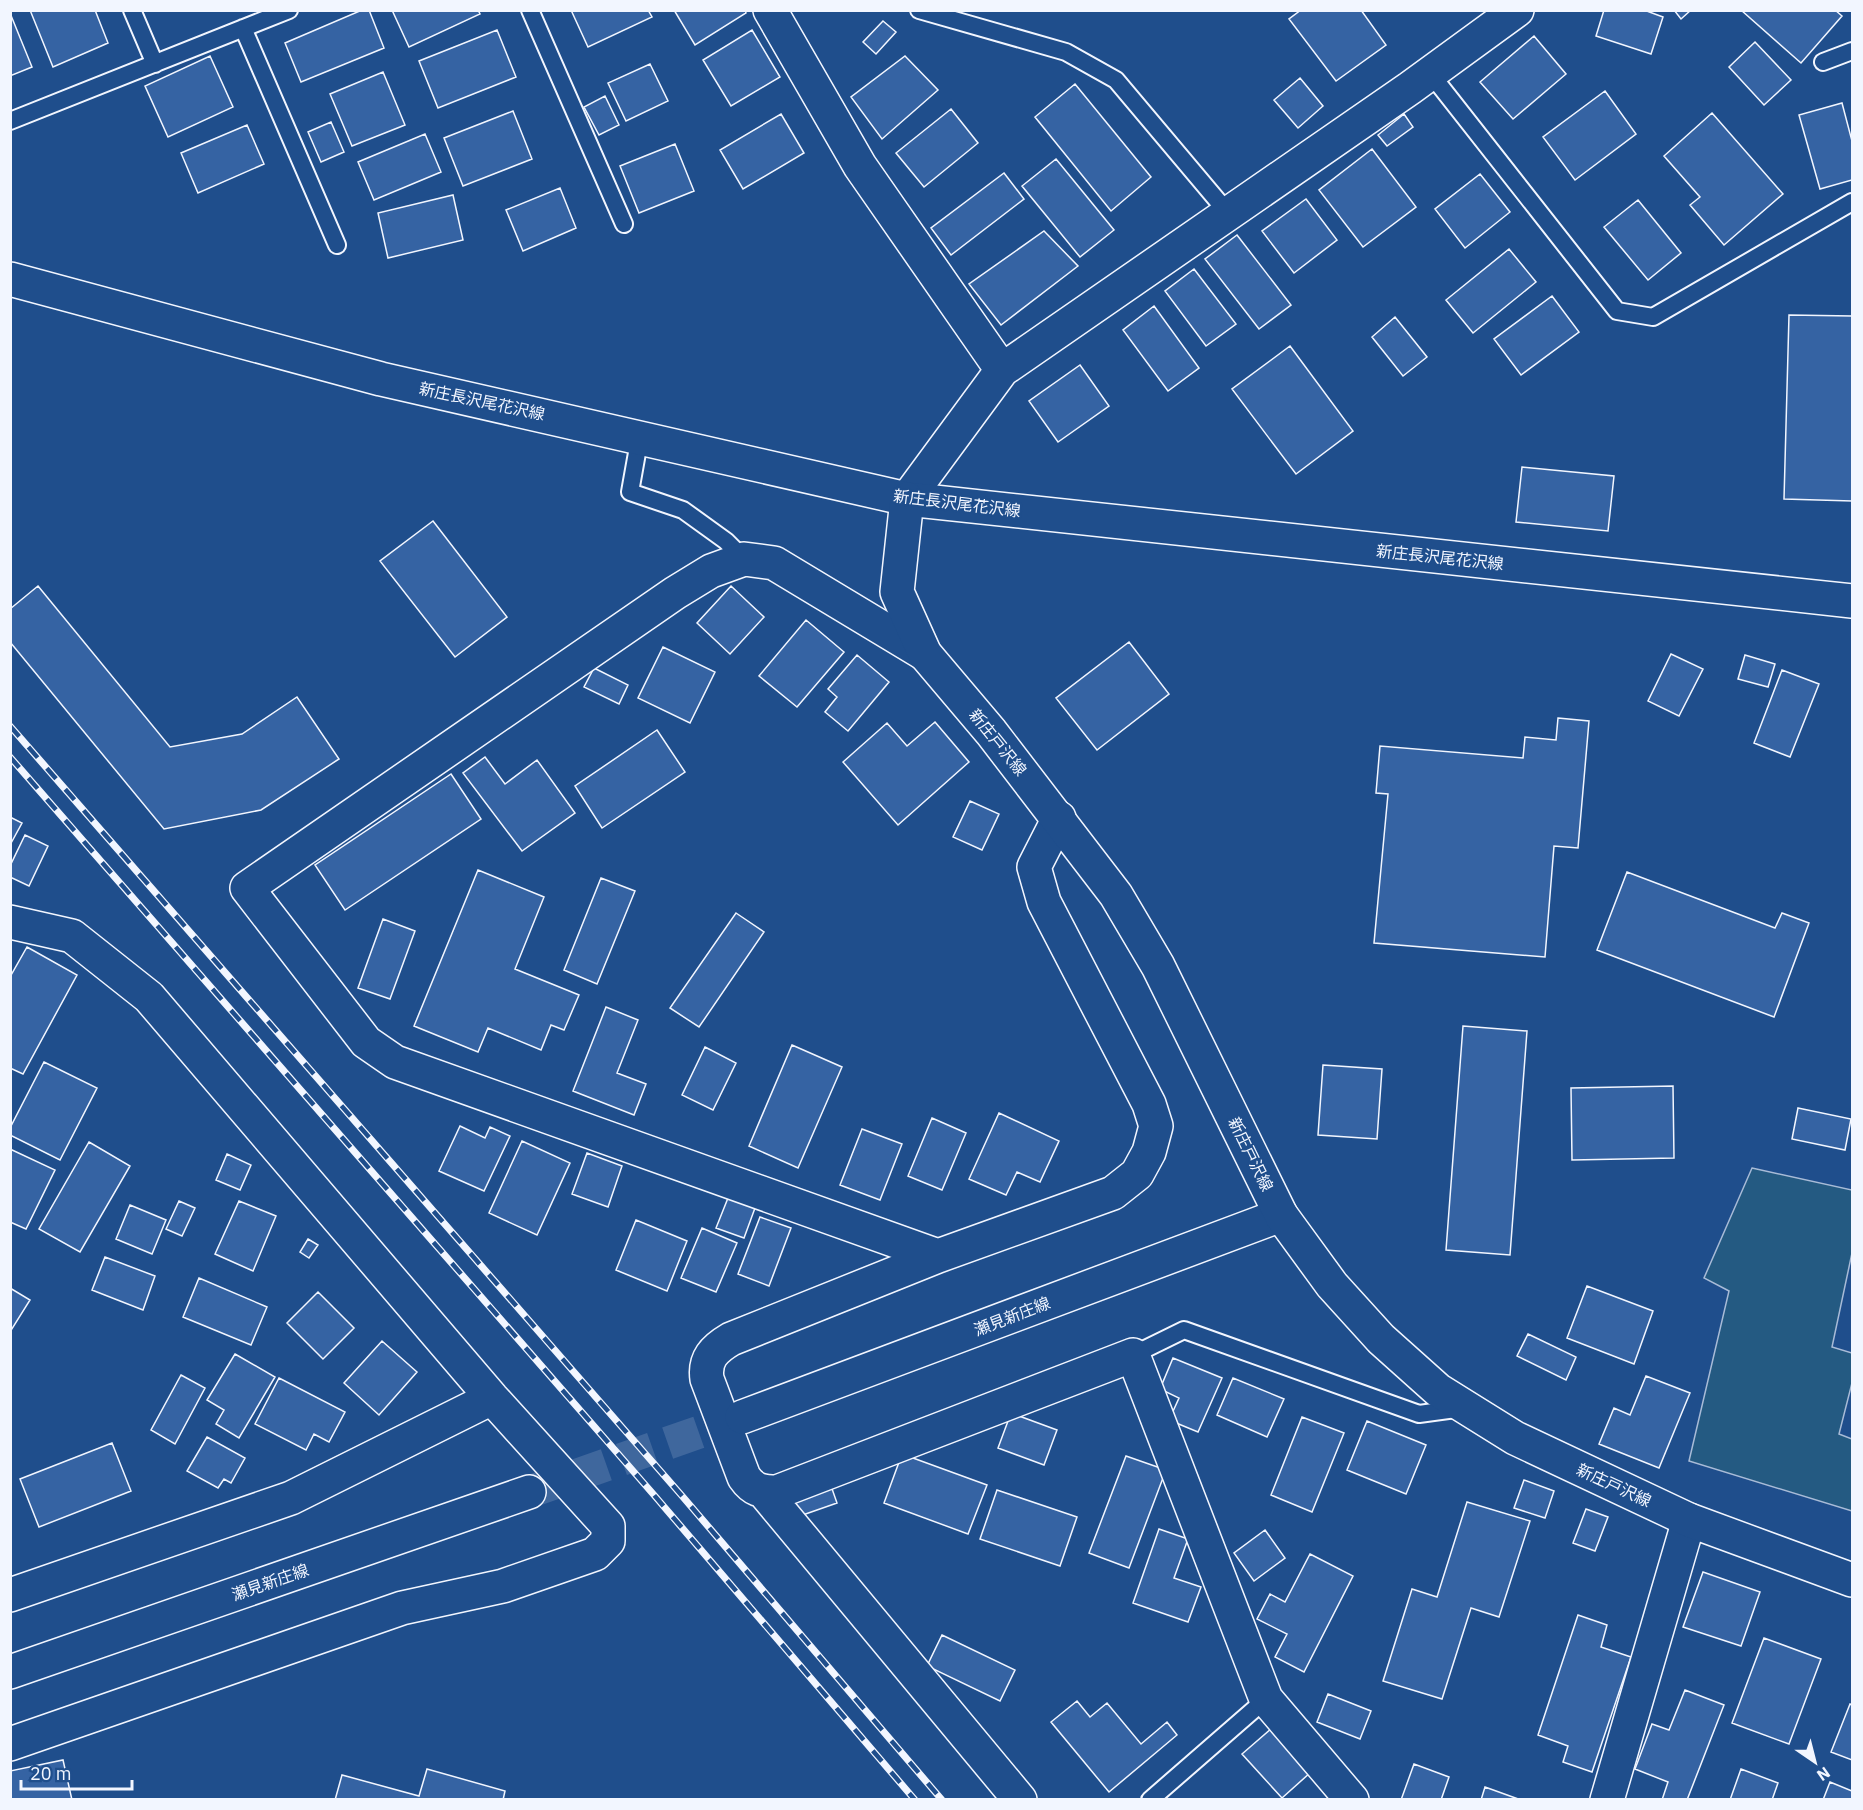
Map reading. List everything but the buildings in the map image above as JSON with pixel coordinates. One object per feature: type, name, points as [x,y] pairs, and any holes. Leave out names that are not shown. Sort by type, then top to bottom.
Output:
[{"type":"street","points":[[770,10],[860,166],[1002,370]]},
{"type":"street","points":[[908,499],[1002,370],[1517,10]]},
{"type":"street","name":"新庄長沢尾花沢線","points":[[10,279],[381,379],[908,499],[1852,602]]},
{"type":"street","name":"新庄戸沢線","points":[[908,499],[897,592],[925,654],[1059,818],[1116,895],[1158,966],[1281,1215],[1332,1285],[1381,1339],[1438,1390],[1515,1438],[1689,1520],[1852,1580]]},
{"type":"street","points":[[925,654],[774,563],[744,559],[711,571],[675,592],[247,888],[366,1042],[395,1062],[938,1257]]},
{"type":"street","points":[[1059,818],[1034,867],[1044,902],[1149,1104],[1156,1125],[1149,1152],[1137,1174],[1113,1193],[938,1257],[731,1339],[719,1346],[710,1357],[705,1367],[707,1379],[744,1477],[751,1488],[764,1492],[777,1492],[1133,1355],[1266,1699],[1352,1800]]},
{"type":"street","points":[[10,922],[72,936],[149,997],[492,1398],[608,1526],[608,1541],[595,1554],[503,1587],[402,1608],[10,1744]]},
{"type":"street","name":"瀬見新庄線","points":[[742,1417],[1281,1215]]},
{"type":"street","points":[[10,1595],[291,1498],[492,1398]]},
{"type":"street","name":"瀬見新庄線","points":[[10,1672],[529,1492]]},
{"type":"street","points":[[764,1492],[1020,1800]]},
{"type":"street","points":[[1607,1800],[1689,1520]]},
{"type":"lane","points":[[132,10],[155,63]]},
{"type":"lane","points":[[10,121],[289,10]]},
{"type":"lane","points":[[530,10],[624,225]]},
{"type":"lane","points":[[919,10],[1066,52],[1116,80],[1228,213]]},
{"type":"lane","points":[[243,28],[337,245]]},
{"type":"lane","points":[[1823,62],[1852,51]]},
{"type":"lane","points":[[1430,73],[1617,311],[1653,317],[1852,202]]},
{"type":"lane","points":[[639,436],[630,492],[682,510],[726,541],[744,559]]},
{"type":"lane","points":[[1133,1355],[1184,1330],[1419,1414],[1466,1408]]},
{"type":"lane","points":[[1149,1800],[1266,1699]]},
{"type":"shaded area","points":[[1752,1168],[1852,1190],[1852,1253],[1832,1347],[1852,1353],[1852,1383],[1839,1434],[1852,1439],[1852,1511],[1689,1461],[1729,1291],[1704,1278]]},
{"type":"tunnel","points":[[529,1492],[742,1417]]},
{"type":"railway","points":[[10,726],[683,1497],[942,1800]]},
{"type":"railway","points":[[10,757],[654,1495],[915,1800]]}]
